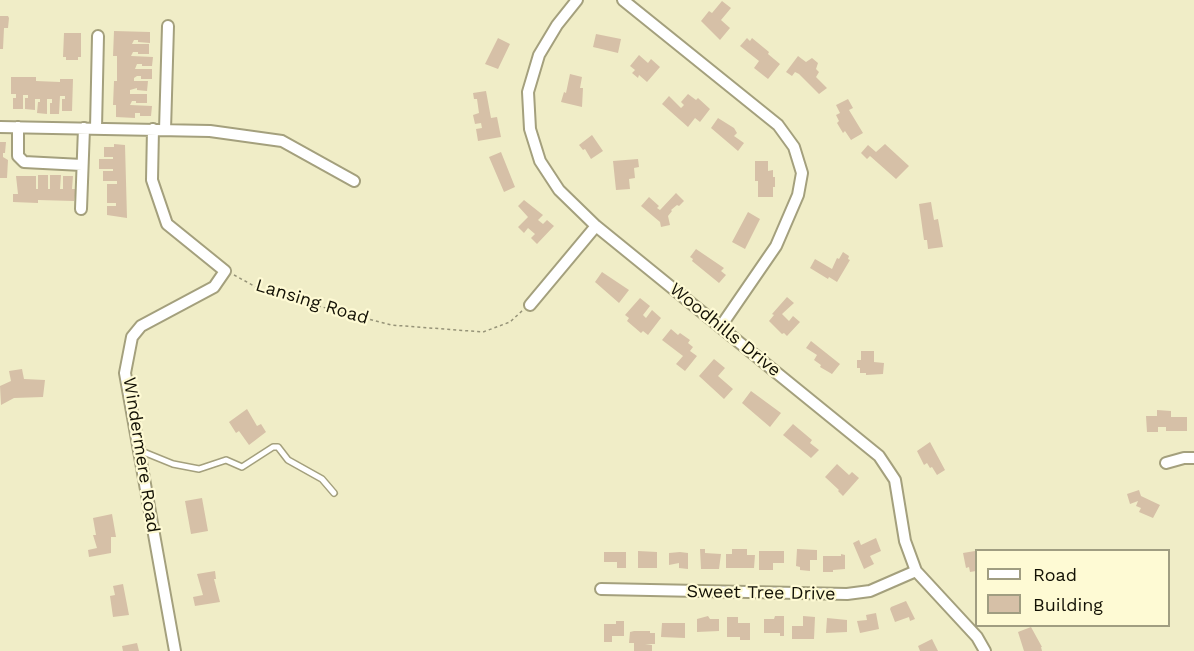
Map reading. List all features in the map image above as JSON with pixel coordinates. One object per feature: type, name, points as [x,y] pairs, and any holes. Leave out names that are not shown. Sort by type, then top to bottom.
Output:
[{"type":"street","name":"Woodhills Drive","points":[[577,0],[557,25],[539,55],[528,92],[530,129],[540,161],[559,190],[596,225],[879,456],[894,480],[905,542],[916,571],[977,637],[985,651]]},
{"type":"street","points":[[623,0],[778,124],[794,147],[802,173],[798,195],[776,246],[721,326]]},
{"type":"street","points":[[165,130],[168,26]]},
{"type":"street","points":[[96,128],[98,36]]},
{"type":"street","points":[[0,126],[210,131],[282,141],[354,181]]},
{"type":"street","points":[[18,127],[18,156],[24,162],[82,165]]},
{"type":"street","points":[[81,209],[84,128]]},
{"type":"street","points":[[153,129],[152,180],[167,224],[225,271]]},
{"type":"street","points":[[530,305],[596,225]]},
{"type":"street","name":"Windermere Road","points":[[175,651],[125,373],[132,337],[141,326],[214,287],[225,271]]},
{"type":"street","points":[[1166,463],[1194,458]]},
{"type":"street","name":"Sweet Tree Drive","points":[[601,589],[847,594],[870,591],[916,571]]},
{"type":"lane","points":[[139,450],[173,464],[200,469],[226,460],[242,467],[273,447],[278,447],[288,460],[322,479],[334,493]]},
{"type":"path","name":"Lansing Road","points":[[225,271],[264,292],[391,325],[483,332],[510,322],[530,305]]},
{"type":"building","points":[[722,1],[731,8],[721,20],[730,28],[720,40],[701,21]]},
{"type":"building","points":[[0,16],[9,18],[8,28],[4,28],[3,49],[0,49]]},
{"type":"building","points":[[114,31],[150,32],[150,43],[134,40],[132,44],[149,44],[149,54],[133,52],[131,56],[153,57],[152,66],[137,64],[135,69],[152,69],[152,79],[141,79],[141,76],[134,78],[134,81],[148,81],[147,91],[137,90],[137,88],[130,90],[130,94],[147,94],[147,103],[132,101],[130,105],[152,106],[151,116],[140,116],[140,113],[135,113],[135,118],[116,117],[116,105],[113,105],[114,81],[117,81],[117,56],[113,56]]},
{"type":"building","points":[[64,33],[81,33],[81,57],[78,57],[78,60],[66,60],[66,57],[63,57]]},
{"type":"building","points":[[596,34],[621,39],[618,53],[593,47]]},
{"type":"building","points":[[498,38],[510,44],[498,69],[485,64]]},
{"type":"building","points":[[747,38],[750,41],[752,38],[780,64],[768,79],[754,68],[759,61],[740,46]]},
{"type":"building","points":[[639,55],[648,63],[651,59],[660,67],[647,82],[639,75],[638,78],[632,73],[635,70],[630,66]]},
{"type":"building","points":[[798,56],[806,62],[812,58],[818,63],[816,69],[819,72],[816,77],[827,88],[819,94],[799,74],[795,72],[792,76],[786,72]]},
{"type":"building","points":[[570,74],[582,77],[580,88],[583,88],[582,107],[561,102],[564,92],[566,93]]},
{"type":"building","points":[[11,77],[36,77],[36,81],[60,82],[60,79],[73,79],[72,111],[62,111],[62,99],[65,99],[65,96],[60,96],[59,114],[50,114],[52,99],[47,99],[47,114],[37,113],[40,99],[35,99],[35,110],[25,109],[25,98],[28,98],[28,95],[23,95],[23,109],[13,109],[13,98],[16,98],[16,94],[11,94]]},
{"type":"building","points":[[486,91],[491,118],[497,117],[501,137],[478,141],[476,129],[482,128],[481,123],[475,124],[473,115],[479,113],[477,99],[474,99],[473,93]]},
{"type":"building","points":[[688,94],[696,100],[698,98],[710,109],[700,122],[695,118],[688,127],[662,104],[669,96],[681,108],[684,105],[681,102]]},
{"type":"building","points":[[848,99],[853,108],[849,110],[863,133],[851,140],[837,123],[839,121],[836,115],[840,113],[836,105]]},
{"type":"building","points":[[718,118],[734,128],[737,133],[734,136],[744,143],[738,151],[711,128]]},
{"type":"building","points":[[592,135],[603,151],[591,159],[585,149],[583,150],[579,145]]},
{"type":"building","points":[[0,142],[6,142],[3,157],[8,160],[7,178],[0,178]]},
{"type":"building","points":[[114,144],[125,145],[127,218],[107,215],[107,206],[116,206],[116,203],[107,203],[107,184],[117,184],[117,181],[103,181],[103,171],[113,171],[113,169],[99,169],[99,159],[113,159],[113,157],[104,157],[104,147],[114,147]]},
{"type":"building","points":[[885,144],[909,166],[896,179],[870,156],[867,159],[861,153],[868,145],[876,152]]},
{"type":"building","points":[[501,152],[515,187],[504,192],[489,157]]},
{"type":"building","points":[[638,159],[639,167],[634,168],[635,178],[629,179],[630,189],[616,190],[613,161]]},
{"type":"building","points":[[755,161],[768,161],[768,171],[773,170],[775,187],[773,187],[773,197],[758,197]]},
{"type":"building","points":[[38,175],[48,175],[48,189],[50,189],[50,175],[61,175],[60,189],[63,189],[63,176],[73,176],[74,201],[13,202],[13,194],[18,194],[16,176],[36,176],[36,189],[38,189]]},
{"type":"building","points":[[676,193],[684,201],[671,210],[668,216],[670,225],[661,227],[660,222],[641,206],[649,197],[659,206],[657,208],[660,210]]},
{"type":"building","points":[[524,200],[543,215],[538,220],[543,224],[547,220],[554,226],[537,244],[531,238],[535,234],[528,228],[524,233],[518,227],[528,217],[518,206]]},
{"type":"building","points":[[931,202],[934,220],[938,219],[943,247],[928,249],[927,240],[924,240],[919,204]]},
{"type":"building","points":[[748,212],[760,219],[745,249],[732,242]]},
{"type":"building","points":[[696,249],[724,268],[721,271],[726,275],[719,283],[692,261],[690,257]]},
{"type":"building","points":[[843,252],[849,256],[850,260],[837,282],[810,268],[815,259],[832,269]]},
{"type":"building","points":[[602,272],[629,290],[619,303],[595,282]]},
{"type":"building","points":[[787,297],[794,303],[782,314],[789,321],[793,316],[800,322],[787,336],[769,321]]},
{"type":"building","points":[[640,298],[650,306],[643,315],[646,318],[652,310],[661,318],[648,335],[643,331],[641,333],[627,321],[629,318],[625,315]]},
{"type":"building","points":[[671,329],[690,340],[688,343],[693,347],[690,351],[697,356],[685,371],[676,364],[683,356],[662,340]]},
{"type":"building","points":[[811,341],[840,364],[832,374],[820,367],[821,365],[814,360],[817,355],[806,348]]},
{"type":"building","points":[[861,351],[874,351],[874,362],[884,363],[883,374],[860,373],[857,360],[861,360]]},
{"type":"building","points":[[714,359],[725,368],[718,376],[733,389],[724,399],[699,376]]},
{"type":"building","points":[[22,369],[24,379],[45,380],[43,397],[14,398],[1,405],[0,386],[11,381],[9,371]]},
{"type":"building","points":[[751,391],[781,413],[770,427],[742,403]]},
{"type":"building","points":[[247,409],[257,426],[261,424],[266,432],[249,445],[239,431],[236,433],[229,422]]},
{"type":"building","points":[[1157,410],[1171,411],[1171,417],[1187,417],[1187,431],[1166,431],[1166,427],[1158,427],[1158,432],[1147,432],[1146,416],[1157,416]]},
{"type":"building","points":[[793,424],[812,440],[810,443],[819,450],[811,458],[783,435]]},
{"type":"building","points":[[930,442],[945,470],[937,475],[927,463],[924,465],[917,451]]},
{"type":"building","points":[[837,464],[849,475],[852,472],[859,478],[843,496],[825,477]]},
{"type":"building","points":[[1139,490],[1141,496],[1160,505],[1153,518],[1139,512],[1141,508],[1136,506],[1138,501],[1130,504],[1127,494]]},
{"type":"building","points":[[202,498],[208,531],[191,534],[185,501]]},
{"type":"building","points":[[112,514],[116,537],[111,537],[111,553],[89,557],[88,550],[97,548],[93,535],[96,535],[93,518]]},
{"type":"building","points":[[876,538],[881,551],[870,556],[874,564],[864,569],[853,543],[859,540],[861,545]]},
{"type":"building","points":[[700,549],[705,549],[705,553],[721,554],[719,569],[701,569]]},
{"type":"building","points":[[732,549],[747,549],[747,555],[755,555],[754,568],[726,568],[726,554],[732,554]]},
{"type":"building","points":[[797,549],[817,550],[817,560],[810,560],[810,571],[800,570],[800,567],[796,566]]},
{"type":"building","points":[[638,551],[657,552],[657,568],[638,568]]},
{"type":"building","points":[[759,551],[784,551],[784,563],[773,563],[773,570],[759,570]]},
{"type":"building","points":[[975,551],[975,571],[970,572],[969,567],[966,568],[963,553]]},
{"type":"building","points":[[604,552],[626,552],[626,568],[617,568],[617,562],[604,562]]},
{"type":"building","points":[[669,553],[688,553],[688,569],[679,568],[679,563],[669,565]]},
{"type":"building","points":[[841,554],[845,555],[845,569],[823,572],[823,556],[841,556]]},
{"type":"building","points":[[215,571],[216,579],[214,579],[220,602],[195,606],[193,597],[203,595],[197,574]]},
{"type":"building","points":[[123,584],[129,615],[113,617],[110,596],[115,595],[113,586]]},
{"type":"building","points":[[906,601],[915,619],[910,621],[909,617],[895,622],[891,607]]},
{"type":"building","points":[[876,613],[879,629],[860,633],[857,621],[867,620],[866,615]]},
{"type":"building","points":[[708,616],[710,619],[719,619],[719,631],[697,632],[697,619]]},
{"type":"building","points":[[775,616],[784,616],[784,636],[780,636],[780,633],[764,633],[764,619],[774,619]]},
{"type":"building","points":[[803,616],[815,617],[814,639],[792,639],[792,626],[803,626]]},
{"type":"building","points":[[727,617],[738,617],[738,623],[750,623],[750,640],[727,637]]},
{"type":"building","points":[[827,618],[847,620],[847,632],[826,633]]},
{"type":"building","points":[[616,621],[624,621],[624,636],[612,636],[612,642],[604,642],[604,624],[616,624]]},
{"type":"building","points":[[662,623],[685,623],[685,638],[661,637]]},
{"type":"building","points":[[1031,627],[1042,651],[1024,651],[1018,632]]},
{"type":"building","points":[[630,632],[655,633],[655,644],[645,644],[652,645],[652,651],[634,651],[634,643],[629,643]]},
{"type":"building","points":[[932,639],[938,651],[920,651],[918,646]]},
{"type":"building","points":[[137,643],[139,651],[123,651],[122,646]]}]
